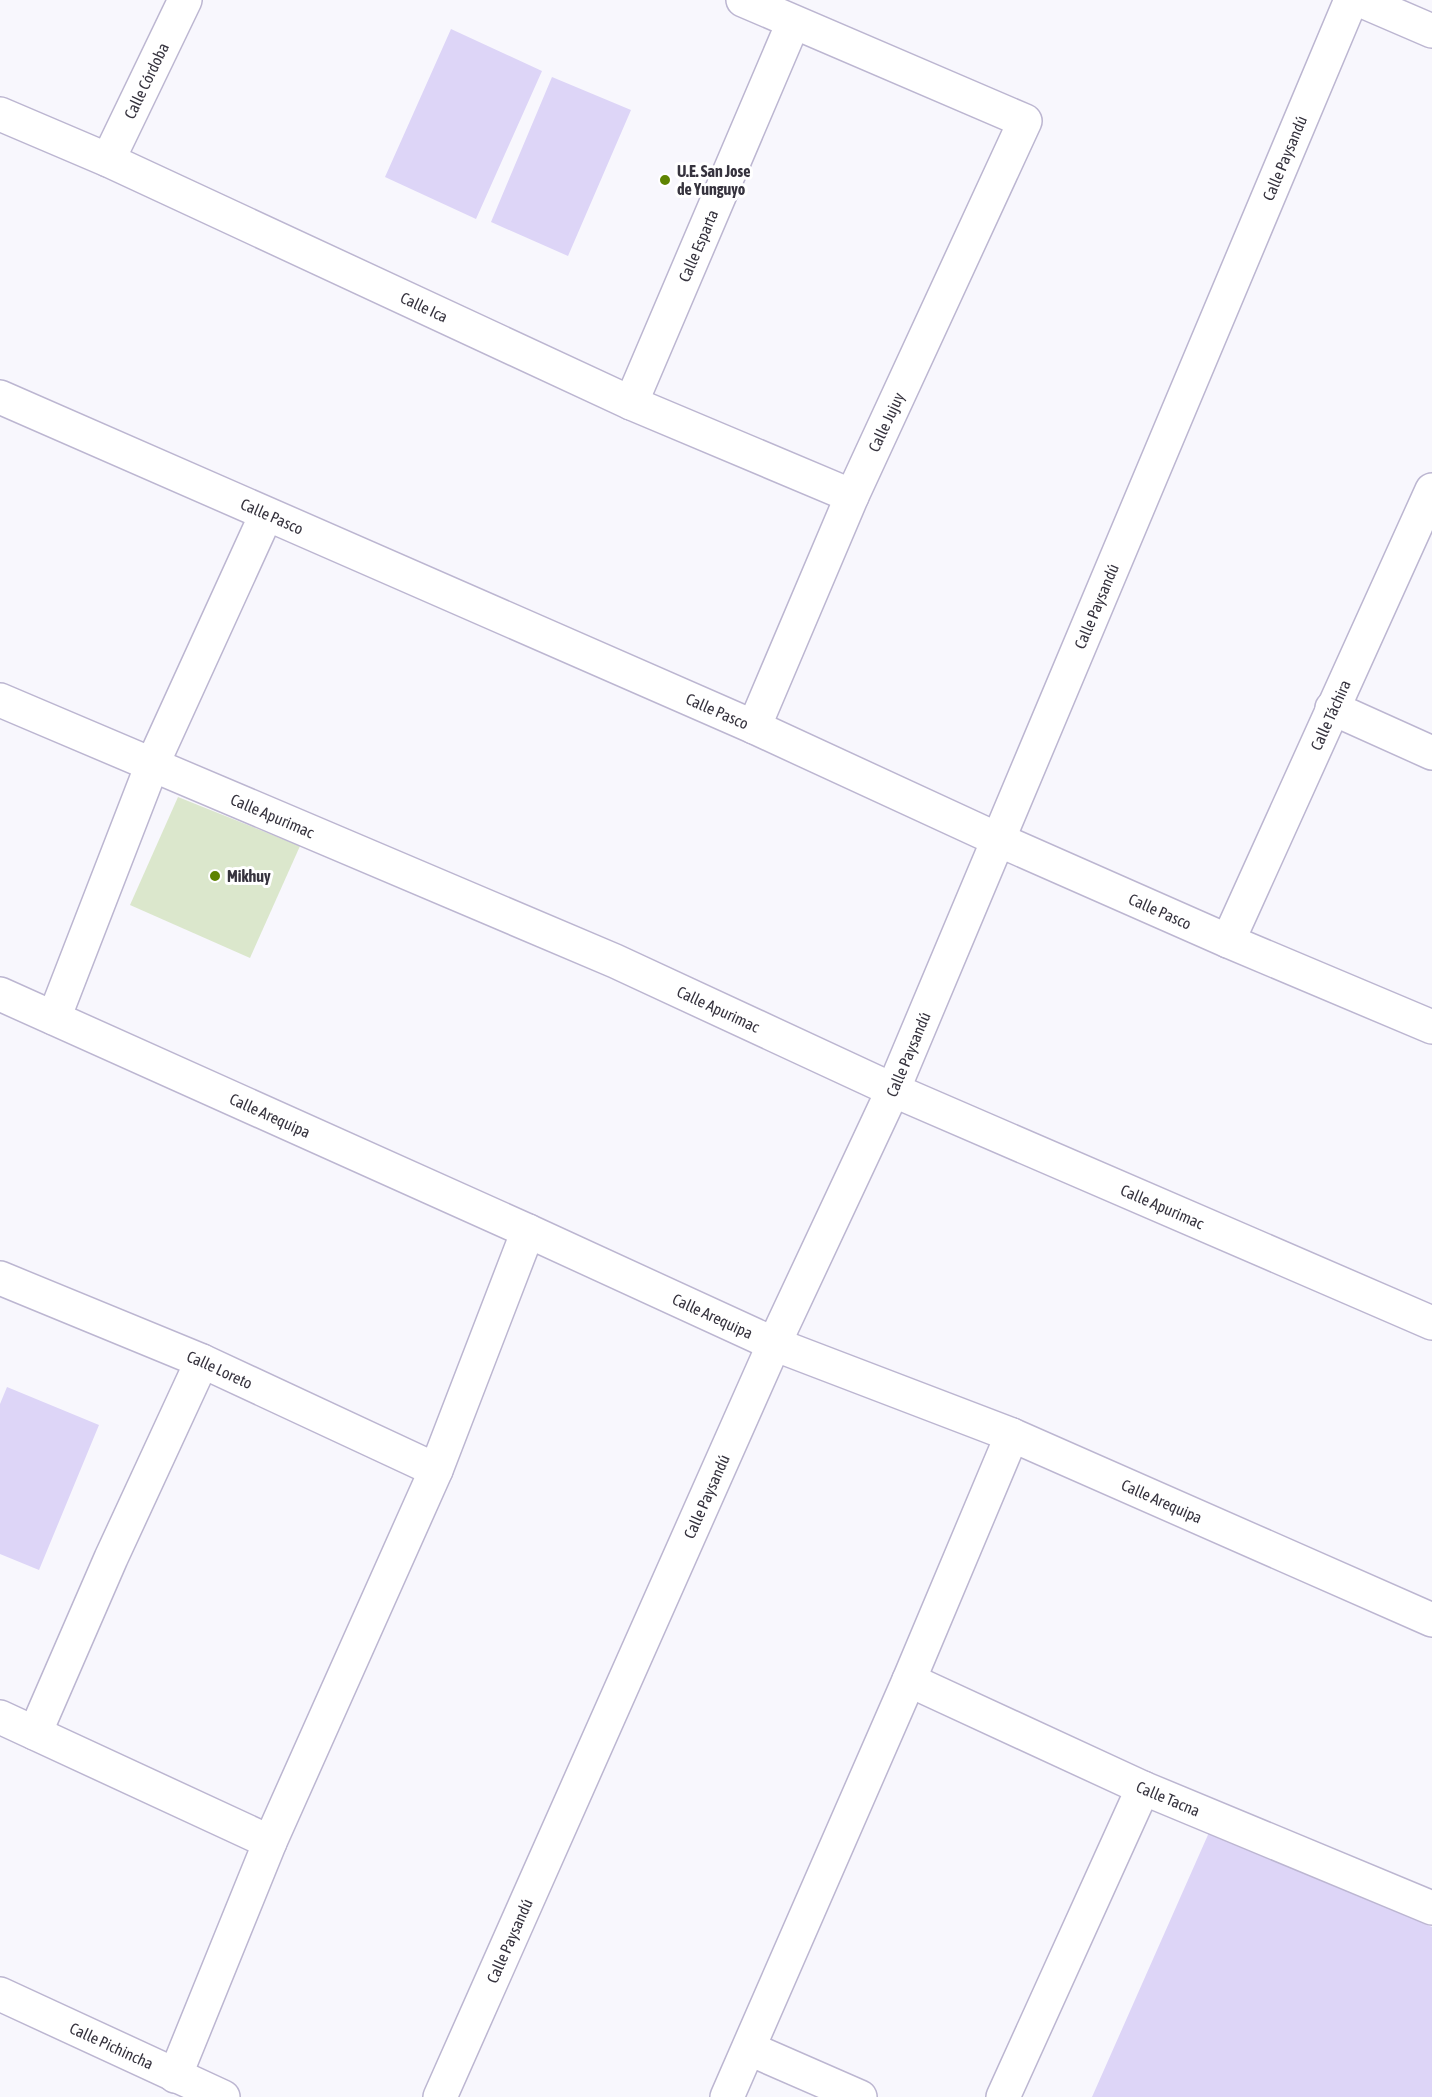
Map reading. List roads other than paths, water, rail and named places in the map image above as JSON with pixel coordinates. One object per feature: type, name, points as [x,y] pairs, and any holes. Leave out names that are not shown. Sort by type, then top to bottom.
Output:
[{"type":"street","name":"Calle Córdoba","points":[[108,160],[185,0]]},
{"type":"street","points":[[742,0],[793,23]]},
{"type":"street","name":"Calle Paysandú","points":[[440,2097],[774,1344],[893,1090],[1351,0]]},
{"type":"street","points":[[1360,0],[1432,32]]},
{"type":"street","name":"Calle Jujuy","points":[[754,727],[852,495],[1025,121],[793,23]]},
{"type":"street","name":"Calle Esparta","points":[[632,403],[793,23]]},
{"type":"street","name":"Calle Ica","points":[[0,114],[108,160],[632,403],[852,495]]},
{"type":"street","name":"Calle Pasco","points":[[0,397],[754,727],[999,840],[1227,941],[1432,1027]]},
{"type":"street","name":"Calle Táchira","points":[[1227,941],[1432,490]]},
{"type":"street","points":[[54,1018],[152,765],[266,515]]},
{"type":"street","name":"Calle Apurimac","points":[[0,700],[615,961],[893,1090],[1432,1323]]},
{"type":"street","points":[[1332,708],[1432,753]]},
{"type":"street","name":"Calle Arequipa","points":[[0,994],[774,1344],[1012,1435],[1432,1620]]},
{"type":"street","points":[[175,2076],[270,1842],[436,1470],[528,1231]]},
{"type":"street","name":"Calle Loreto","points":[[0,1278],[202,1361],[436,1470]]},
{"type":"street","points":[[35,1733],[111,1558],[202,1361]]},
{"type":"street","points":[[727,2097],[750,2049],[909,1680],[1012,1435]]},
{"type":"street","name":"Calle Tacna","points":[[909,1680],[1143,1788],[1432,1908]]},
{"type":"street","points":[[0,1717],[270,1842]]},
{"type":"street","points":[[1003,2097],[1143,1788]]},
{"type":"street","name":"Calle Pichincha","points":[[0,1994],[223,2097]]},
{"type":"street","points":[[750,2049],[860,2097]]},
{"type":"place","name":"U.E. San Jose de Yunguyo","points":[[665,180]]},
{"type":"place","name":"Mikhuy","points":[[215,876]]}]
